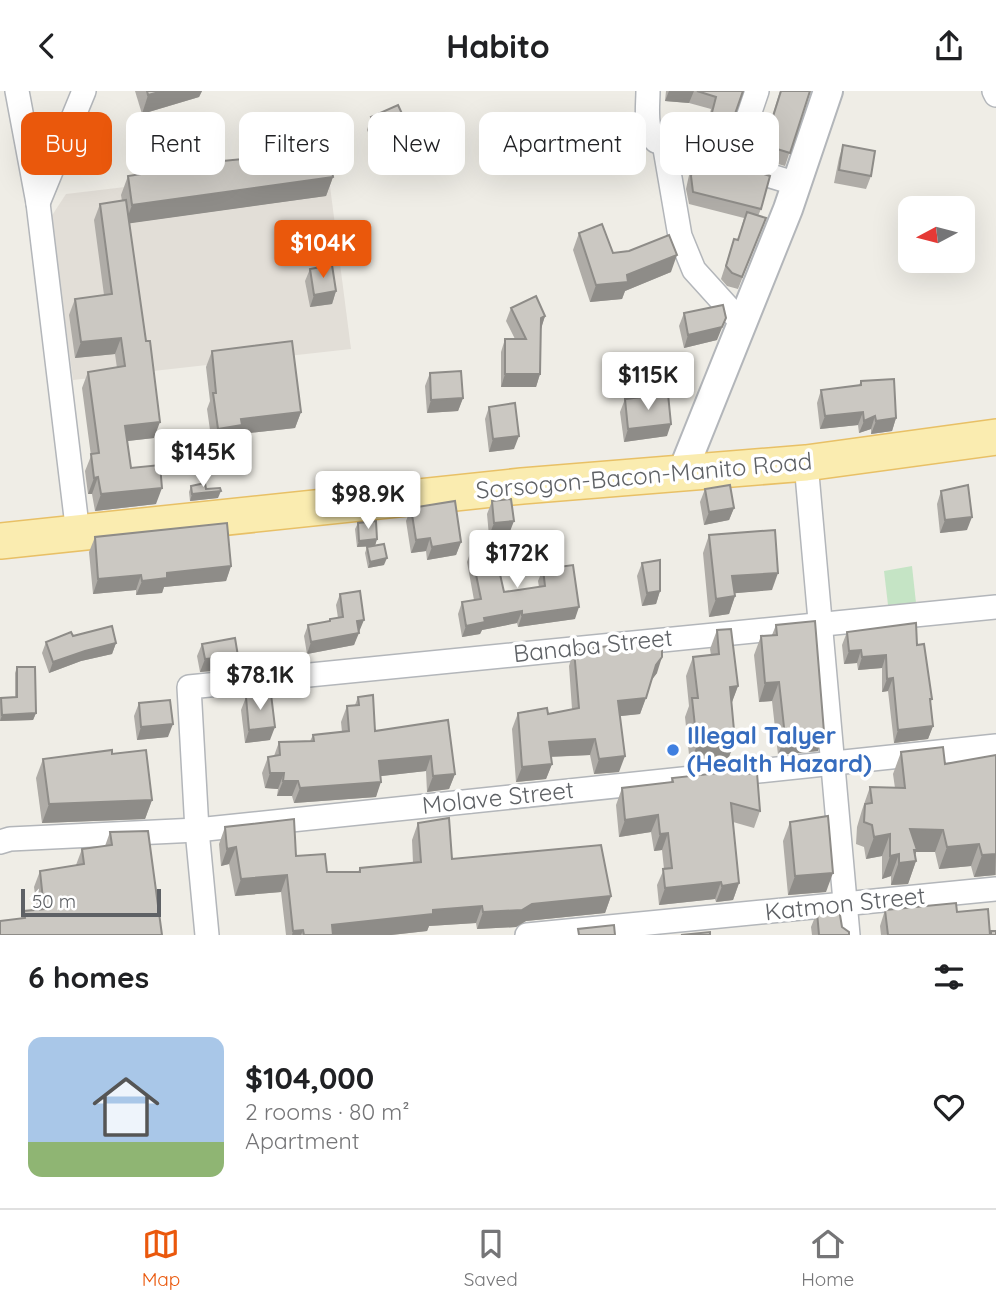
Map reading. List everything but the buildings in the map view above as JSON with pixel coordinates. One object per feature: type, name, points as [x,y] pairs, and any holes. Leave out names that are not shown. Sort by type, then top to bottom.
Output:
[{"type":"main road","name":"Sorsogon-Bacon-Manito Road","points":[[0,541],[522,486],[806,463],[996,437]]},
{"type":"street","points":[[17,91],[38,203],[78,534]]},
{"type":"street","points":[[38,203],[84,91]]},
{"type":"street","points":[[648,91],[651,137],[660,141]]},
{"type":"street","points":[[750,112],[757,91]]},
{"type":"street","points":[[682,473],[797,184],[828,91]]},
{"type":"street","points":[[670,175],[680,236],[694,270],[742,323]]},
{"type":"street","points":[[766,175],[797,184]]},
{"type":"street","points":[[806,463],[848,935]]},
{"type":"street","name":"Banaba Street","points":[[197,830],[189,687],[996,607]]},
{"type":"street","name":"Molave Street","points":[[0,842],[10,839],[197,830],[996,746]]},
{"type":"street","points":[[197,830],[207,935]]},
{"type":"street","name":"Katmon Street","points":[[527,935],[996,889]]},
{"type":"shaded area","points":[[239,173],[329,175],[351,349],[73,380],[51,217],[66,194]]},
{"type":"green space","points":[[912,566],[916,603],[888,605],[884,571]]},
{"type":"place","name":"Illegal Talyer (Health Hazard)","points":[[673,750]]}]
